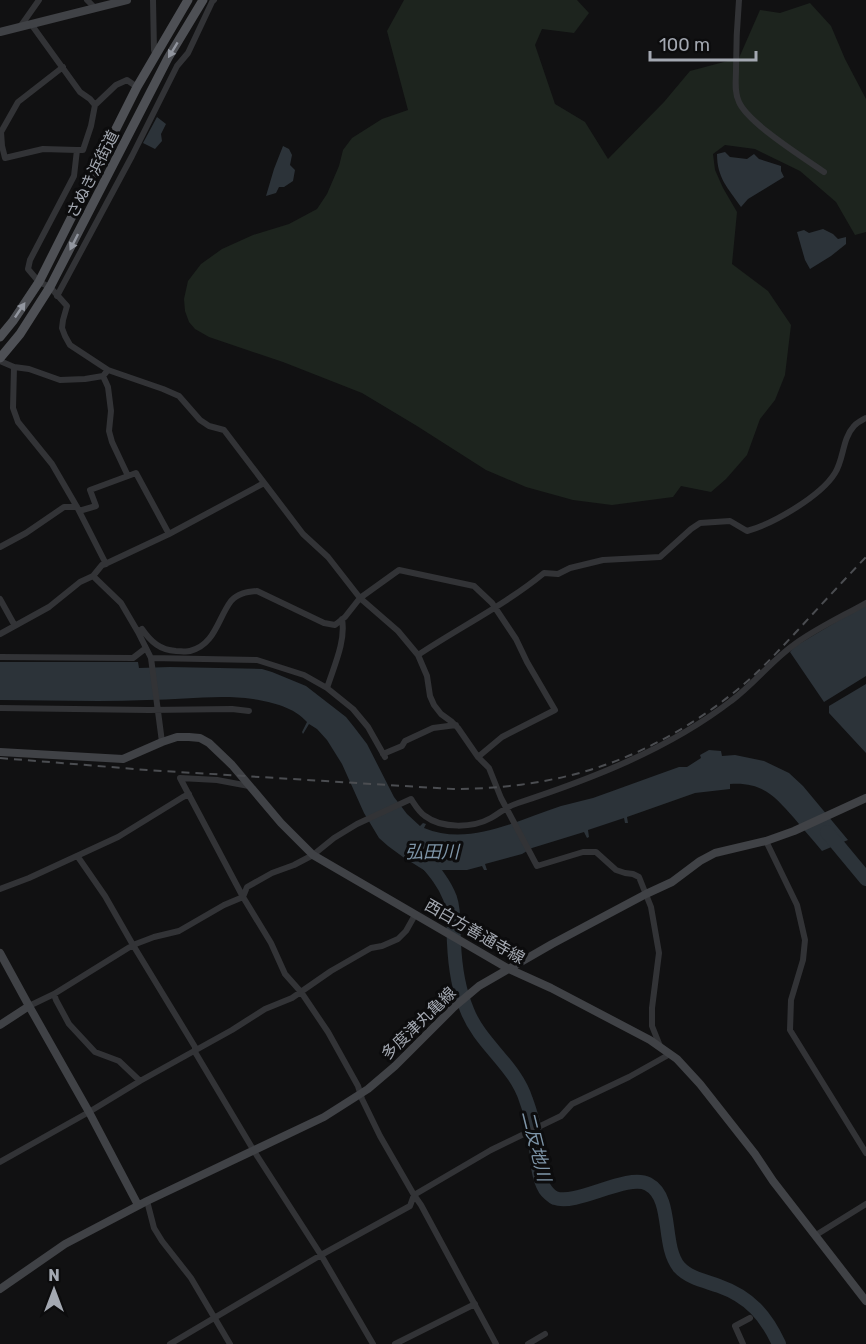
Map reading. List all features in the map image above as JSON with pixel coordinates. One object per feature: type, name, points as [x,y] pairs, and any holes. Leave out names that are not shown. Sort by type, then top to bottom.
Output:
[{"type":"main road","points":[[0,32],[127,0]]},
{"type":"main road","name":"さぬき浜街道","points":[[0,337],[39,282],[137,87],[188,0]]},
{"type":"main road","name":"さぬき浜街道","points":[[0,359],[20,334],[50,287],[168,58],[203,0]]},
{"type":"main road","name":"西白方善通寺線","points":[[0,752],[123,759],[177,737],[200,738],[209,743],[232,765],[281,823],[313,855],[509,969],[551,988],[650,1040],[677,1059],[700,1084],[755,1154],[773,1181],[866,1301]]},
{"type":"main road","name":"多度津丸亀線","points":[[0,1289],[65,1244],[138,1205],[324,1118],[368,1089],[395,1066],[454,1007],[479,987],[509,969],[645,894],[672,882],[715,853],[766,841],[794,831],[866,798]]},
{"type":"main road","points":[[0,953],[138,1205]]},
{"type":"main road","points":[[0,1025],[29,1006]]},
{"type":"street","points":[[20,27],[39,0]]},
{"type":"street","points":[[87,0],[95,8]]},
{"type":"street","points":[[153,0],[156,56]]},
{"type":"street","points":[[57,296],[177,66],[188,53],[214,0]]},
{"type":"street","points":[[739,0],[736,42],[738,101],[752,118],[825,172]]},
{"type":"street","points":[[31,24],[80,92],[95,105]]},
{"type":"street","points":[[63,68],[18,102],[1,132],[1,145],[5,158],[43,149],[83,150],[95,105],[116,85],[127,80],[137,87]]},
{"type":"street","points":[[76,150],[74,176],[30,260],[28,269],[39,282],[50,287],[67,306],[62,328],[70,345],[105,373],[163,389],[179,396],[200,420],[209,426],[224,430],[303,534],[328,557],[360,598],[398,631],[418,655],[427,676],[434,705],[441,714],[456,725],[478,757],[489,768],[501,798],[537,866],[583,852],[596,852],[616,870],[639,877],[651,907],[659,953],[652,1026],[660,1047]]},
{"type":"street","points":[[0,359],[14,367],[29,369],[60,380],[85,379],[105,373]]},
{"type":"street","points":[[0,634],[49,607],[106,564],[52,464],[18,422],[13,408],[14,367]]},
{"type":"street","points":[[105,373],[111,411],[109,431],[128,476]]},
{"type":"street","points":[[418,655],[495,608],[544,573],[558,574],[570,568],[603,560],[660,557],[700,523],[730,522],[747,531],[773,521],[825,487],[836,471],[846,439],[854,425],[866,418]]},
{"type":"street","points":[[0,547],[26,533],[64,507],[78,509],[96,506],[90,490],[136,473],[169,534]]},
{"type":"street","points":[[102,565],[169,534],[264,483]]},
{"type":"street","points":[[138,632],[142,629],[156,646],[190,651],[204,644],[211,636],[231,601],[238,595],[257,591],[324,623],[335,625],[360,598],[399,570],[474,586],[492,603],[516,639],[555,710],[502,737],[478,757]]},
{"type":"street","points":[[93,576],[121,603],[146,648],[150,658],[162,742]]},
{"type":"street","points":[[0,599],[15,626]]},
{"type":"street","points":[[29,1006],[54,994],[133,945],[179,931],[224,905],[243,897],[247,887],[313,855],[334,838],[357,824],[411,799],[428,818],[448,825],[480,823],[507,806],[615,768],[684,732],[731,701],[794,644],[866,603]]},
{"type":"street","points":[[327,688],[344,628],[342,619]]},
{"type":"street","points":[[0,657],[133,658],[146,648]]},
{"type":"street","points":[[150,658],[257,660],[304,675],[327,688],[353,709],[368,727],[384,756],[402,746],[405,741],[433,728],[456,725]]},
{"type":"street","points":[[0,708],[157,708],[249,711]]},
{"type":"street","points":[[249,786],[217,780],[180,778],[243,897],[271,943],[285,974],[300,991],[328,1032],[358,1086],[380,1136],[422,1205],[496,1344]]},
{"type":"street","points":[[0,889],[78,857],[118,837],[189,794]]},
{"type":"street","points":[[766,841],[797,905],[805,940],[803,960],[791,1000],[790,1030],[866,1153]]},
{"type":"street","points":[[78,857],[105,896],[254,1151],[321,1255],[373,1344]]},
{"type":"street","points":[[0,1162],[195,1052],[264,1009],[292,998],[331,971],[371,948],[398,939],[416,915]]},
{"type":"street","points":[[54,994],[69,1024],[95,1052],[119,1061],[140,1081]]},
{"type":"street","points":[[170,1344],[321,1255],[410,1206],[414,1195],[491,1150],[561,1116],[572,1104],[629,1077],[670,1054]]},
{"type":"street","points":[[147,1201],[154,1228],[192,1278],[230,1344]]},
{"type":"street","points":[[816,1235],[866,1204]]},
{"type":"street","points":[[395,1344],[475,1304]]},
{"type":"street","points":[[743,1344],[735,1326],[750,1318]]},
{"type":"street","points":[[528,1344],[545,1334]]},
{"type":"shaded area","points":[[404,0],[577,0],[589,13],[574,33],[542,29],[535,45],[555,104],[585,122],[608,159],[664,102],[690,71],[739,58],[760,10],[780,13],[810,3],[831,26],[866,99],[866,232],[855,235],[836,202],[800,171],[755,149],[725,145],[713,154],[715,170],[737,212],[732,264],[768,291],[791,325],[785,375],[775,400],[760,419],[747,455],[711,492],[681,486],[673,497],[612,505],[573,500],[526,487],[486,470],[362,393],[283,362],[209,337],[195,329],[189,322],[184,299],[188,281],[201,264],[222,249],[253,235],[289,224],[317,209],[327,194],[343,150],[352,138],[382,119],[408,110],[387,31]]},
{"type":"water","points":[[157,117],[166,124],[161,134],[162,141],[155,149],[143,143]]},
{"type":"water","points":[[283,146],[289,149],[292,155],[290,165],[295,170],[293,181],[284,187],[279,187],[276,193],[266,196],[274,169]]},
{"type":"water","points":[[725,152],[730,157],[747,159],[754,154],[759,159],[781,166],[784,177],[748,199],[741,207],[724,182],[719,170],[717,154]]},
{"type":"water","points":[[823,229],[838,239],[846,237],[846,244],[810,269],[797,232],[804,230],[809,233]]},
{"type":"water","points":[[866,604],[866,676],[824,702],[790,652],[794,647]]},
{"type":"water","name":"弘田川","points":[[0,662],[138,662],[139,668],[262,669],[272,672],[306,686],[346,717],[367,744],[394,797],[407,814],[420,826],[423,823],[426,824],[424,828],[441,833],[458,835],[476,833],[511,824],[679,767],[687,767],[709,750],[721,751],[722,756],[735,755],[764,761],[789,773],[803,786],[848,840],[822,851],[773,797],[751,785],[730,784],[730,789],[695,793],[627,817],[628,823],[625,823],[624,818],[588,830],[589,837],[587,838],[584,832],[532,848],[522,854],[485,864],[487,870],[484,870],[482,866],[467,870],[427,872],[379,838],[364,813],[342,764],[327,740],[309,724],[303,734],[307,722],[296,712],[260,700],[227,697],[110,701],[0,700]]},
{"type":"water","points":[[866,684],[866,753],[829,713],[829,706]]},
{"type":"waterway","name":"弘田川","points":[[827,832],[866,879]]},
{"type":"waterway","name":"二反地川","points":[[422,857],[441,881],[452,903],[456,969],[467,1010],[480,1033],[514,1076],[526,1100],[533,1122],[539,1174],[546,1190],[554,1197],[564,1199],[576,1198],[628,1183],[648,1184],[661,1200],[670,1247],[679,1267],[692,1277],[730,1291],[748,1302],[762,1316],[779,1344]]},
{"type":"railway","points":[[0,758],[147,770],[453,789],[488,788],[559,778],[613,762],[653,745],[726,699],[764,665],[866,557]]}]
